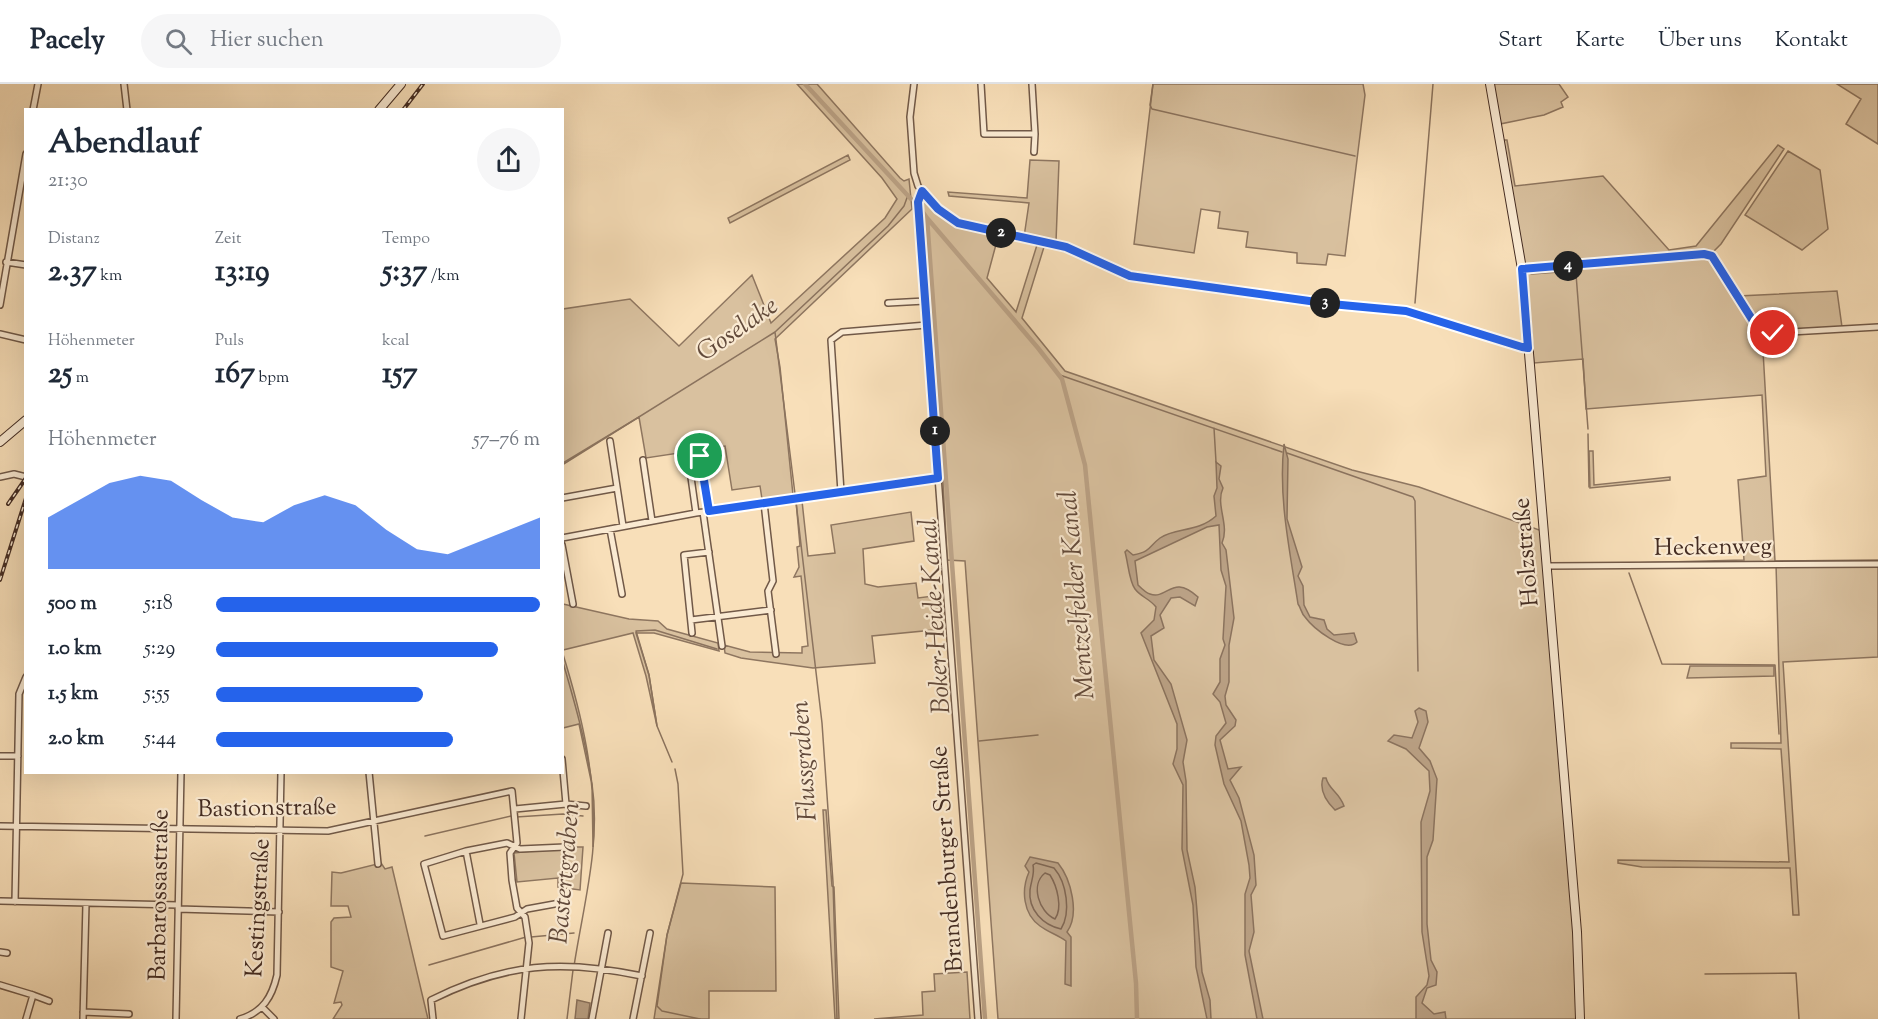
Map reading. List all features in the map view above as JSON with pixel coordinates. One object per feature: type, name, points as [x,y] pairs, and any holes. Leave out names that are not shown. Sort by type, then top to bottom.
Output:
[{"type":"main road","points":[[381,108],[400,84]]},
{"type":"main road","name":"Holzstraße","points":[[1490,84],[1522,269],[1577,932],[1580,1019]]},
{"type":"main road","points":[[0,442],[24,422]]},
{"type":"street","points":[[33,108],[38,84]]},
{"type":"street","points":[[124,84],[127,108]]},
{"type":"street","points":[[914,84],[910,110],[915,180],[938,209],[958,223],[1066,247],[1130,276],[1331,304],[1406,311],[1528,348]]},
{"type":"street","points":[[981,84],[984,134],[1035,134]]},
{"type":"street","points":[[1032,84],[1034,152]]},
{"type":"street","points":[[0,305],[24,164]]},
{"type":"street","name":"Brandenburger Straße","points":[[922,191],[918,202],[978,1019]]},
{"type":"street","points":[[18,195],[24,196]]},
{"type":"street","points":[[1522,269],[1704,254],[1712,256],[1755,324],[1763,331],[1773,333],[1878,327]]},
{"type":"street","points":[[6,262],[24,265]]},
{"type":"street","points":[[888,303],[925,301]]},
{"type":"street","points":[[841,492],[831,340],[842,332],[927,325]]},
{"type":"street","points":[[0,334],[24,340]]},
{"type":"street","points":[[610,441],[623,526]]},
{"type":"street","points":[[696,513],[687,456],[700,451],[709,552],[722,646]]},
{"type":"street","points":[[643,460],[652,521]]},
{"type":"street","points":[[0,477],[14,474],[24,476]]},
{"type":"street","points":[[564,538],[696,513],[938,478]]},
{"type":"street","points":[[564,498],[617,488]]},
{"type":"street","points":[[764,503],[773,581],[768,591],[776,654]]},
{"type":"street","points":[[610,529],[622,594]]},
{"type":"street","points":[[692,633],[684,555],[709,552]]},
{"type":"street","points":[[564,556],[573,604]]},
{"type":"street","name":"Heckenweg","points":[[1548,566],[1878,564]]},
{"type":"street","points":[[691,620],[771,610]]},
{"type":"street","points":[[15,902],[19,694],[24,682]]},
{"type":"street","points":[[18,747],[24,747]]},
{"type":"street","points":[[0,756],[18,756]]},
{"type":"street","name":"Barbarossastraße","points":[[176,1019],[181,774]]},
{"type":"street","name":"Kestingstraße","points":[[240,1019],[263,1008],[277,975],[281,774]]},
{"type":"street","points":[[369,774],[378,864]]},
{"type":"street","points":[[564,774],[566,804]]},
{"type":"street","name":"Bastionstraße","points":[[0,826],[328,831],[512,791],[515,815]]},
{"type":"street","points":[[521,1016],[528,938],[525,917],[517,908],[512,880],[510,853],[517,843],[515,815],[566,804],[586,806]]},
{"type":"street","points":[[560,903],[520,912],[515,917],[480,924],[443,936],[424,864],[466,851],[507,843],[513,847],[565,847]]},
{"type":"street","points":[[466,851],[480,924]]},
{"type":"street","points":[[0,901],[279,912]]},
{"type":"street","points":[[86,904],[83,1016],[129,1014]]},
{"type":"street","points":[[592,1019],[608,933]]},
{"type":"street","points":[[633,1019],[650,933]]},
{"type":"street","points":[[433,1019],[431,1000],[486,976],[527,967],[602,968],[642,976]]},
{"type":"street","points":[[0,986],[49,1001]]},
{"type":"street","points":[[26,1019],[33,995]]},
{"type":"street","name":"Kestingstraße","points":[[263,1008],[274,1019]]},
{"type":"shaded area","points":[[797,84],[817,84],[900,178],[904,181],[909,179],[912,209],[775,339],[793,495],[762,499],[760,486],[732,490],[725,446],[646,458],[639,417],[564,462],[564,309],[630,299],[679,346],[752,275],[771,323],[885,218],[897,199],[882,178]]},
{"type":"shaded area","points":[[1153,84],[1363,84],[1365,95],[1345,256],[1328,254],[1326,265],[1297,263],[1297,253],[1246,247],[1248,232],[1218,228],[1220,212],[1201,209],[1194,253],[1134,244]]},
{"type":"shaded area","points":[[1493,84],[1559,84],[1568,97],[1561,102],[1563,107],[1544,115],[1500,124]]},
{"type":"shaded area","points":[[1837,84],[1878,84],[1878,144],[1846,124],[1861,99]]},
{"type":"shaded area","points":[[1503,140],[1507,140],[1515,186],[1603,176],[1669,250],[1696,246],[1778,145],[1784,149],[1721,244],[1713,252],[1702,253],[1703,257],[1713,262],[1762,333],[1775,561],[1878,560],[1878,657],[1783,662],[1799,915],[1793,915],[1790,868],[1642,867],[1618,863],[1618,860],[1789,862],[1781,749],[1731,748],[1731,743],[1781,743],[1776,564],[1630,563],[1744,560],[1738,480],[1766,476],[1762,395],[1586,409],[1583,359],[1534,363],[1525,273],[1693,258],[1690,255],[1524,267]]},
{"type":"shaded area","points":[[1788,151],[1820,170],[1828,229],[1802,250],[1745,215]]},
{"type":"shaded area","points":[[848,155],[850,160],[730,223],[728,218]]},
{"type":"shaded area","points":[[1030,160],[1059,161],[1056,242],[1024,237],[1029,203],[949,196],[948,192],[1027,198]]},
{"type":"shaded area","points":[[922,198],[957,222],[976,231],[998,237],[987,278],[1016,312],[1037,245],[1044,247],[1022,318],[1065,371],[1352,470],[1419,487],[1542,531],[1576,931],[1579,1019],[998,1019],[965,561],[947,560],[942,464],[920,201]]},
{"type":"shaded area","points":[[1837,291],[1842,327],[1773,330],[1757,323],[1739,296]]},
{"type":"shaded area","points":[[1589,451],[1593,451],[1594,485],[1670,477],[1670,480],[1590,488]]},
{"type":"shaded area","points":[[796,501],[802,501],[808,556],[835,553],[831,525],[911,512],[914,541],[863,549],[865,584],[878,587],[916,583],[918,598],[941,595],[944,629],[872,636],[875,663],[813,668],[741,658],[725,653],[724,645],[750,652],[802,653],[802,647],[808,646],[801,576],[794,577],[799,567],[797,547],[800,546]]},
{"type":"shaded area","points":[[564,604],[629,619],[658,621],[667,629],[718,643],[719,651],[654,633],[636,633],[649,675],[657,726],[646,676],[633,633],[564,650]]},
{"type":"shaded area","points":[[564,658],[582,723],[591,781],[579,724],[564,728]]},
{"type":"shaded area","points":[[1690,666],[1774,666],[1774,676],[1687,678]]},
{"type":"shaded area","points":[[592,791],[594,822],[593,847]]},
{"type":"shaded area","points":[[823,810],[826,810],[832,886],[834,887],[839,1019],[835,1019]]},
{"type":"shaded area","points":[[583,847],[580,890],[558,887],[558,878],[517,882],[514,853]]},
{"type":"shaded area","points":[[381,863],[385,869],[392,867],[428,1019],[333,1019],[342,1005],[341,1002],[334,1003],[343,971],[331,967],[331,922],[334,918],[351,917],[348,906],[331,906],[332,872],[341,873]]},
{"type":"shaded area","points":[[681,883],[775,887],[776,991],[709,991],[709,1019],[654,1019],[667,935]]},
{"type":"shaded area","points":[[967,972],[970,1019],[874,1019],[923,1015],[922,992],[935,991],[934,974]]},
{"type":"water","points":[[1284,444],[1288,459],[1287,519],[1302,567],[1298,576],[1303,586],[1304,605],[1310,617],[1324,620],[1327,629],[1334,635],[1354,633],[1357,642],[1352,645],[1337,642],[1322,633],[1309,622],[1298,604],[1284,504]]},
{"type":"water","points":[[1216,462],[1221,466],[1219,479],[1223,488],[1221,501],[1224,529],[1222,543],[1226,550],[1234,618],[1229,645],[1229,682],[1225,696],[1226,705],[1236,720],[1235,726],[1220,740],[1228,769],[1241,767],[1230,780],[1239,798],[1254,855],[1256,885],[1251,895],[1254,932],[1249,951],[1263,1019],[1257,1019],[1245,955],[1245,894],[1250,878],[1249,865],[1241,821],[1224,784],[1215,745],[1216,736],[1226,723],[1220,702],[1213,694],[1220,682],[1220,659],[1225,645],[1223,639],[1226,586],[1221,570],[1219,525],[1207,527],[1135,561],[1138,585],[1147,593],[1156,595],[1182,587],[1198,597],[1195,606],[1180,597],[1171,598],[1160,615],[1164,628],[1151,636],[1154,660],[1171,684],[1187,740],[1183,762],[1186,781],[1187,850],[1195,887],[1202,972],[1210,1000],[1211,1019],[1207,1019],[1196,967],[1193,905],[1182,849],[1183,785],[1173,764],[1177,749],[1177,724],[1141,633],[1154,620],[1156,607],[1133,586],[1125,552],[1127,550],[1133,555],[1144,552],[1166,535],[1194,528],[1216,516],[1214,496],[1217,488]]},
{"type":"water","points":[[1419,708],[1426,711],[1428,722],[1419,748],[1430,761],[1437,779],[1433,840],[1427,857],[1427,924],[1431,960],[1437,972],[1436,985],[1427,988],[1422,1003],[1434,1014],[1445,1012],[1446,1019],[1416,1019],[1416,997],[1427,985],[1429,976],[1422,932],[1421,822],[1430,791],[1429,771],[1406,749],[1388,741],[1394,735],[1412,738],[1418,722],[1415,711]]},
{"type":"water","points":[[1323,778],[1326,778],[1344,806],[1335,810],[1329,803],[1324,796]]},
{"type":"water","points":[[1030,857],[1058,863],[1070,887],[1073,916],[1067,932],[1071,937],[1071,986],[1065,984],[1066,941],[1034,921],[1027,908],[1024,894],[1029,872],[1025,866]]},
{"type":"water","points":[[577,1000],[590,1003],[588,1019],[575,1019]]},
{"type":"waterway","name":"Boker-Heide-Kanal","points":[[805,84],[911,199]]},
{"type":"waterway","points":[[1153,84],[1150,105],[1152,109],[1355,156]]},
{"type":"waterway","points":[[1415,303],[1433,84]]},
{"type":"waterway","name":"Goselake","points":[[564,464],[775,332],[888,226],[904,206],[908,195]]},
{"type":"waterway","name":"Boker-Heide-Kanal","points":[[922,211],[927,218],[985,1019]]},
{"type":"waterway","name":"Mentzelfelder Kanal","points":[[927,218],[1062,379],[1085,465],[1136,983],[1137,1019]]},
{"type":"waterway","points":[[1531,274],[1573,271],[1576,274],[1588,429]]},
{"type":"waterway","name":"Flussgraben","points":[[775,332],[795,494]]},
{"type":"waterway","points":[[1057,374],[1282,452]]},
{"type":"waterway","points":[[1214,428],[1216,462]]},
{"type":"waterway","points":[[1588,434],[1589,487]]},
{"type":"waterway","points":[[1287,453],[1413,497],[1415,501],[1418,671]]},
{"type":"waterway","name":"Flussgraben","points":[[796,502],[822,723],[833,882],[837,1019]]},
{"type":"waterway","points":[[1629,573],[1662,664],[1775,665],[1779,734]]},
{"type":"waterway","points":[[672,762],[657,726],[649,675],[636,631],[655,630],[717,649]]},
{"type":"waterway","name":"Bastertgraben","points":[[564,666],[586,753],[594,807],[593,852],[574,966]]},
{"type":"waterway","points":[[979,741],[1038,735]]},
{"type":"waterway","points":[[675,769],[678,784],[683,874],[667,935],[657,1006],[662,1011],[700,1019]]},
{"type":"waterway","points":[[516,817],[563,814],[583,816]]},
{"type":"waterway","points":[[425,836],[511,816]]},
{"type":"waterway","points":[[531,937],[574,933]]},
{"type":"waterway","points":[[429,965],[526,937]]},
{"type":"waterway","name":"Bastertgraben","points":[[567,1019],[573,970]]},
{"type":"waterway","points":[[1705,974],[1796,973],[1799,1019]]},
{"type":"railway","points":[[405,108],[423,84]]},
{"type":"railway","points":[[8,504],[24,481]]},
{"type":"railway","points":[[0,580],[24,504]]},
{"type":"route","points":[[700,456],[709,511],[938,478],[918,202],[922,191],[938,209],[958,223],[1079,251],[1130,276],[1331,304],[1406,311],[1528,348],[1522,269],[1704,254],[1712,256],[1755,324],[1763,331],[1773,333]]}]
